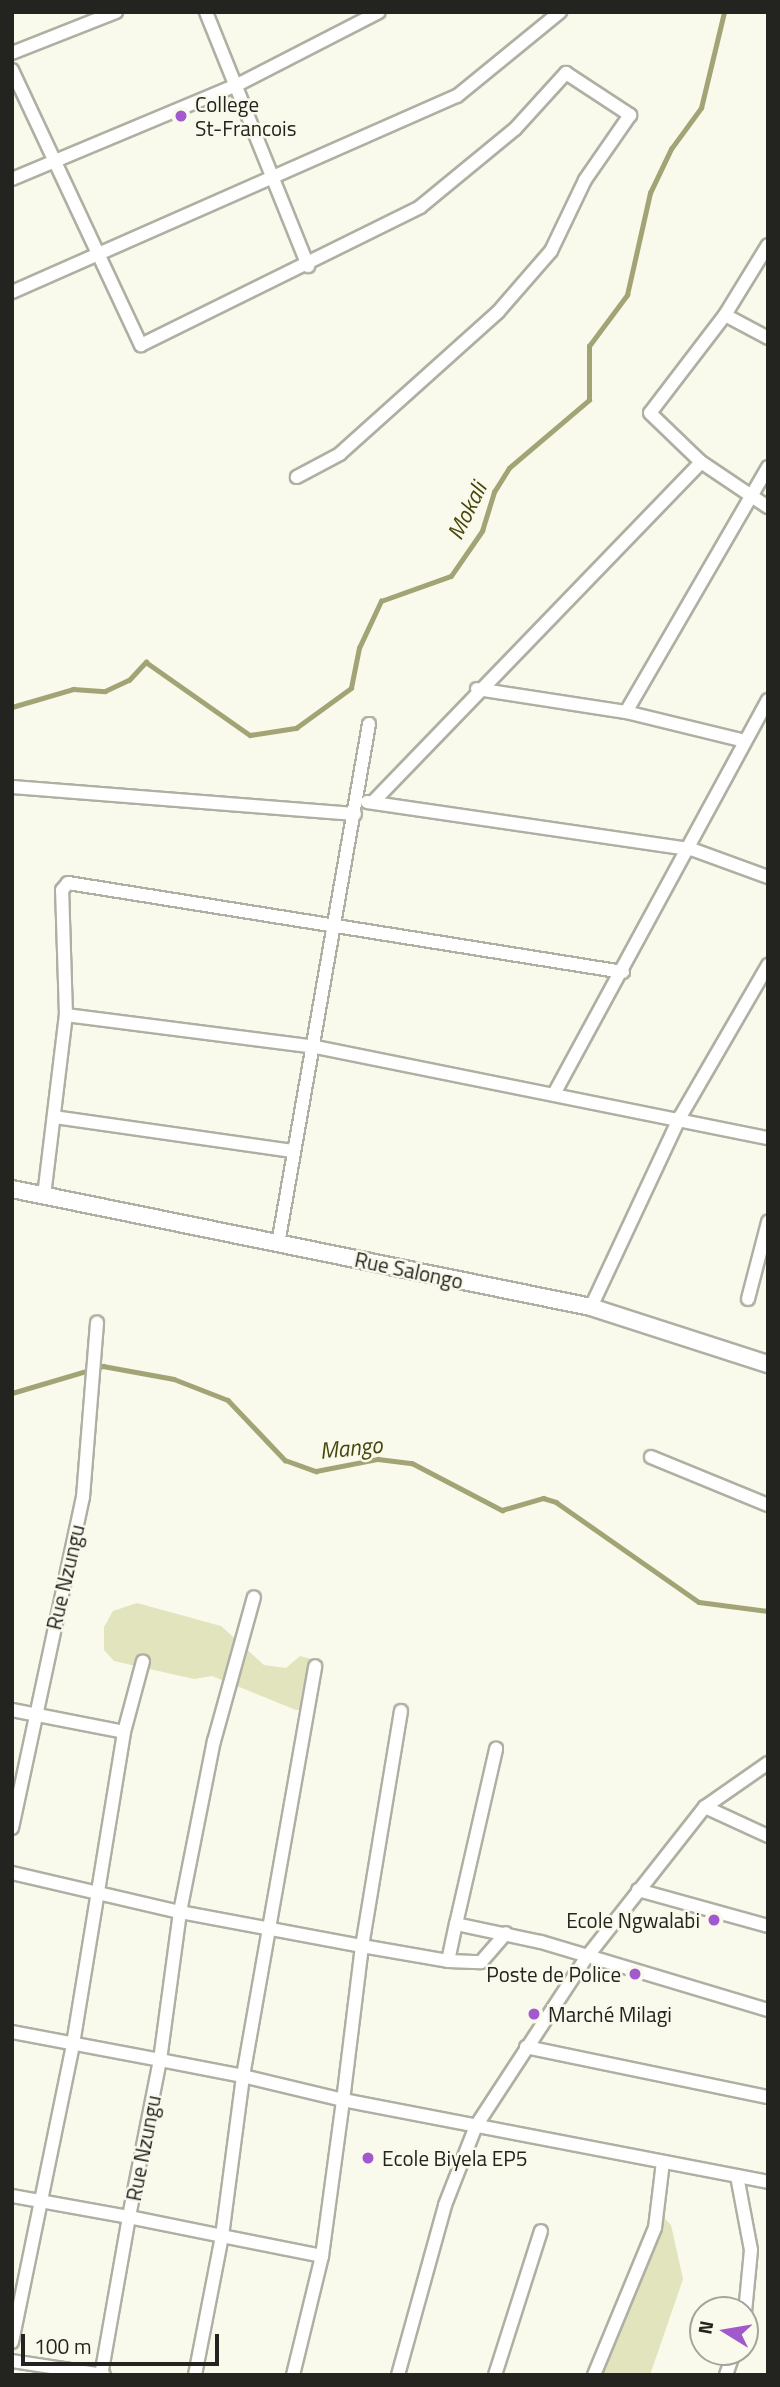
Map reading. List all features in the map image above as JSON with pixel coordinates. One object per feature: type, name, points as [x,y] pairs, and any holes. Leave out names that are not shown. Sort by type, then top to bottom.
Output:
[{"type":"street","points":[[12,53],[116,12]]},
{"type":"street","points":[[206,12],[239,85],[272,179],[308,266]]},
{"type":"street","points":[[12,180],[239,85],[379,12]]},
{"type":"street","points":[[12,292],[272,179],[338,144],[457,96],[560,12]]},
{"type":"street","points":[[12,70],[95,256],[141,345],[308,266],[443,192],[515,130],[566,73],[630,115],[585,180],[551,251],[498,312],[340,454],[297,477]]},
{"type":"street","points":[[768,244],[725,315],[650,408],[654,420],[701,462],[751,499],[768,507]]},
{"type":"street","points":[[725,315],[768,338]]},
{"type":"street","points":[[373,802],[477,689],[701,462]]},
{"type":"street","points":[[626,712],[768,467]]},
{"type":"street","points":[[477,689],[626,712],[745,741]]},
{"type":"street","points":[[555,1092],[691,849],[768,700]]},
{"type":"street","points":[[278,1244],[316,1046],[369,724]]},
{"type":"street","points":[[12,787],[356,807],[373,802],[691,849],[768,877]]},
{"type":"street","points":[[44,1196],[66,1015],[62,890],[68,883],[623,972]]},
{"type":"street","points":[[591,1307],[680,1117],[768,965]]},
{"type":"street","points":[[66,1015],[316,1046],[680,1117],[768,1138]]},
{"type":"street","points":[[54,1117],[294,1152]]},
{"type":"street","name":"Rue Salongo","points":[[12,1189],[591,1307],[768,1364]]},
{"type":"street","points":[[748,1299],[768,1222]]},
{"type":"street","name":"Rue Nzungu","points":[[12,1828],[33,1714],[83,1497],[91,1446],[89,1388],[97,1323]]},
{"type":"street","points":[[651,1457],[768,1505]]},
{"type":"street","name":"Rue Nzungu","points":[[102,2375],[160,2060],[180,1912],[211,1752],[254,1597]]},
{"type":"street","points":[[12,2342],[38,2201],[73,2044],[124,1732],[143,1661]]},
{"type":"street","points":[[195,2375],[222,2235],[243,2076],[267,1927],[315,1666]]},
{"type":"street","points":[[12,1710],[124,1732]]},
{"type":"street","points":[[293,2375],[322,2256],[362,1946],[401,1711]]},
{"type":"street","points":[[448,1961],[496,1749]]},
{"type":"street","points":[[398,2375],[444,2205],[476,2126],[586,1958],[638,1890],[705,1807],[768,1763]]},
{"type":"street","points":[[705,1807],[768,1836]]},
{"type":"street","points":[[12,1873],[180,1912],[448,1961],[481,1962],[506,1933]]},
{"type":"street","points":[[638,1890],[768,1926]]},
{"type":"street","points":[[456,1924],[506,1933],[768,2010]]},
{"type":"street","points":[[12,2032],[243,2076],[343,2100],[768,2182]]},
{"type":"street","points":[[526,2047],[768,2097]]},
{"type":"street","points":[[594,2375],[644,2261],[663,2162]]},
{"type":"street","points":[[737,2176],[751,2250],[747,2296]]},
{"type":"street","points":[[12,2196],[322,2256]]},
{"type":"street","points":[[495,2375],[541,2231]]},
{"type":"street","points":[[12,2361],[102,2375]]},
{"type":"green space","points":[[137,1603],[221,1626],[264,1665],[286,1668],[300,1656],[315,1660],[322,1672],[315,1697],[304,1710],[296,1710],[212,1676],[194,1679],[114,1661],[104,1650],[104,1627],[113,1611]]},
{"type":"green space","points":[[656,2210],[671,2225],[683,2279],[650,2375],[592,2375]]},
{"type":"waterway","name":"Mokali","points":[[12,707],[73,689],[105,691],[129,680],[146,662],[250,735],[296,728],[351,688],[359,648],[381,601],[451,576],[482,531],[494,492],[509,468],[589,400],[589,346],[627,295],[650,193],[671,149],[701,108],[724,12]]},
{"type":"waterway","name":"Mango","points":[[12,1393],[103,1366],[174,1379],[228,1400],[285,1460],[316,1471],[378,1459],[412,1463],[502,1510],[543,1498],[556,1502],[699,1602],[768,1611]]},
{"type":"place","name":"College St-Francois","points":[[181,116]]},
{"type":"place","name":"Ecole Ngwalabi","points":[[714,1920]]},
{"type":"place","name":"Poste de Police","points":[[635,1974]]},
{"type":"place","name":"Marché Milagi","points":[[534,2014]]},
{"type":"place","name":"Ecole Biyela EP5","points":[[368,2158]]}]
